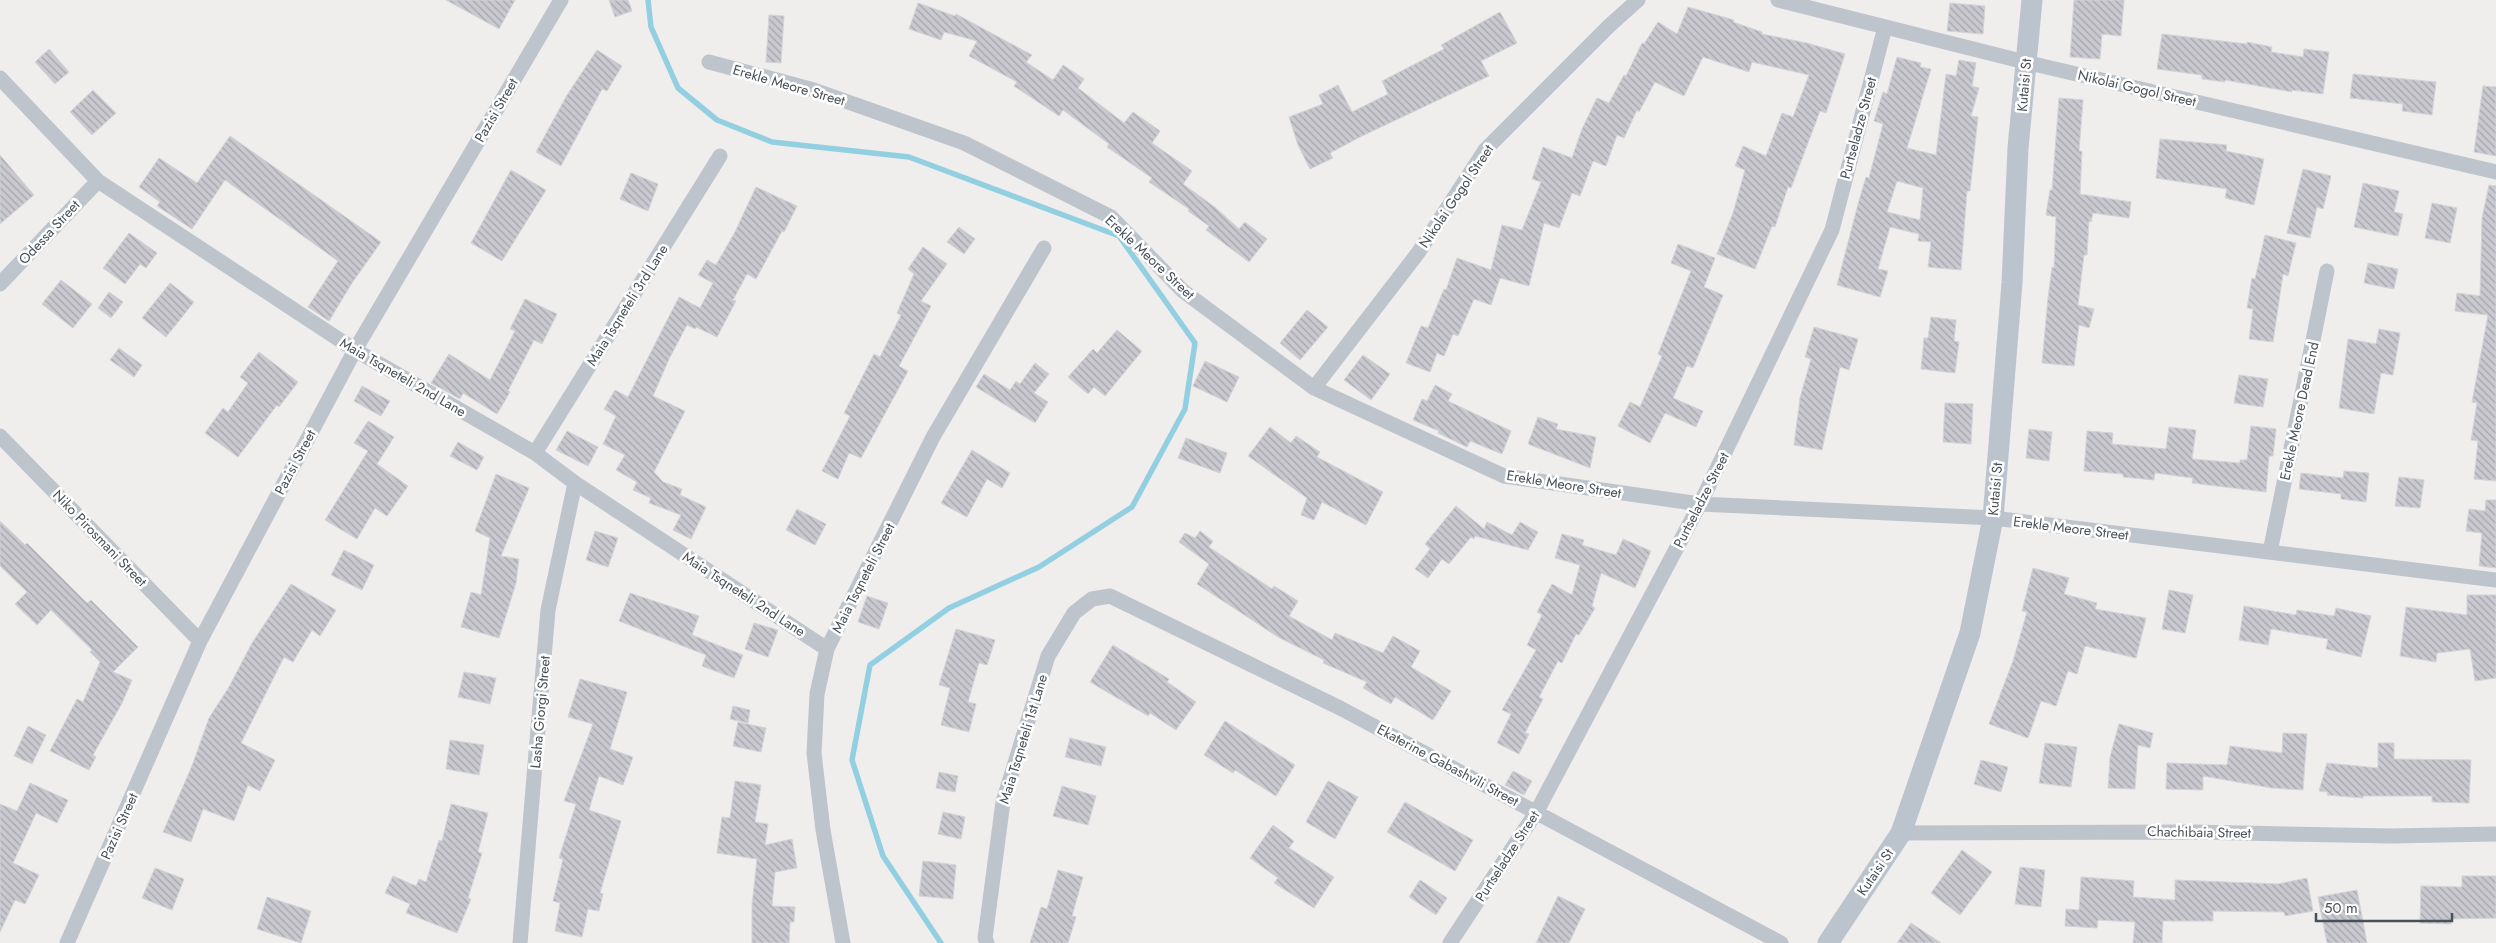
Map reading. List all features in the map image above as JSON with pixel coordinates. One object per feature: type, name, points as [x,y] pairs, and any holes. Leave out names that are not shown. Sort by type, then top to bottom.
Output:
[{"type":"street","name":"Pazisi Street","points":[[67,943],[200,641],[355,350],[561,0]]},
{"type":"street","name":"Nikolai Gogol Street","points":[[1314,388],[1418,253],[1485,150],[1609,26],[1638,0]]},
{"type":"street","name":"Nikolai Gogol Street","points":[[1778,0],[2025,62],[2496,172]]},
{"type":"street","name":"Kutaisi St","points":[[1828,943],[1901,833],[1970,632],[1993,518],[2012,283],[2018,148],[2032,0]]},
{"type":"street","name":"Purtseladze Street","points":[[1450,943],[1537,811],[1700,504],[1832,230],[1885,27]]},
{"type":"street","name":"Erekle Meore Street","points":[[710,62],[814,90],[964,142],[1111,217],[1183,291],[1314,388],[1504,476],[1700,504],[1993,518],[2496,580]]},
{"type":"street","name":"Maia Tsqneteli 2nd Lane","points":[[0,78],[98,181],[355,350],[535,452],[575,483],[827,649]]},
{"type":"street","name":"Maia Tsqneteli 3rd Lane","points":[[535,452],[720,156]]},
{"type":"street","name":"Odessa Street","points":[[0,284],[98,181]]},
{"type":"street","name":"Maia Tsqneteli Street","points":[[843,943],[823,830],[814,753],[817,694],[827,649],[933,437],[1044,248]]},
{"type":"street","name":"Erekle Meore Dead End","points":[[2270,552],[2327,271]]},
{"type":"street","name":"Niko Pirosmani Street","points":[[0,436],[200,641]]},
{"type":"street","name":"Lasha Giorgi Street","points":[[520,943],[548,610],[575,483]]},
{"type":"street","name":"Ekaterine Gabashvili Street","points":[[1110,596],[1340,708],[1537,811],[1781,943]]},
{"type":"street","name":"Maia Tsqneteli 1st Lane","points":[[987,943],[985,938],[1003,802],[1048,656],[1074,614],[1092,599],[1110,596]]},
{"type":"street","name":"Chachibaia Street","points":[[1901,833],[2192,832],[2391,836],[2496,834]]},
{"type":"building","points":[[446,0],[515,0],[499,29]]},
{"type":"building","points":[[609,0],[628,0],[632,11],[615,17]]},
{"type":"building","points":[[2074,0],[2124,0],[2121,36],[2102,34],[2100,59],[2070,57]]},
{"type":"building","points":[[918,3],[955,16],[956,14],[1032,55],[1026,62],[1053,80],[1063,65],[1084,79],[1078,88],[1124,123],[1133,112],[1160,131],[1152,143],[1192,171],[1183,184],[1216,208],[1239,229],[1245,222],[1267,239],[1249,262],[1206,230],[1209,226],[1188,211],[1189,209],[1149,182],[1152,178],[1107,147],[1109,144],[1063,110],[1059,116],[1014,86],[1017,82],[969,56],[977,41],[944,32],[941,40],[909,29]]},
{"type":"building","points":[[1950,3],[1985,6],[1983,34],[1947,31]]},
{"type":"building","points":[[1688,7],[1734,20],[1733,22],[1762,32],[1762,34],[1807,43],[1845,54],[1826,113],[1820,111],[1791,188],[1788,187],[1775,227],[1772,226],[1755,269],[1717,254],[1733,213],[1745,170],[1735,166],[1743,146],[1766,156],[1782,113],[1793,117],[1809,75],[1752,62],[1749,72],[1703,57],[1684,96],[1655,82],[1639,112],[1637,110],[1624,138],[1617,135],[1606,166],[1593,161],[1580,196],[1572,193],[1559,228],[1544,223],[1529,286],[1500,278],[1491,305],[1474,299],[1458,336],[1453,334],[1444,356],[1437,353],[1430,372],[1406,363],[1421,326],[1428,328],[1444,289],[1446,290],[1457,258],[1491,270],[1502,225],[1522,230],[1541,182],[1532,179],[1543,147],[1572,158],[1582,129],[1597,98],[1609,103],[1624,75],[1626,76],[1642,43],[1644,44],[1658,22],[1677,34]]},
{"type":"building","points":[[1500,12],[1517,43],[1481,61],[1489,76],[1362,136],[1330,153],[1333,158],[1310,169],[1298,145],[1289,117],[1323,104],[1319,95],[1338,85],[1352,112],[1388,94],[1382,81],[1444,49],[1441,45]]},
{"type":"building","points":[[769,15],[784,16],[781,63],[766,62]]},
{"type":"building","points":[[2162,34],[2247,44],[2247,42],[2272,47],[2271,52],[2303,57],[2304,49],[2329,52],[2323,94],[2292,90],[2292,92],[2225,80],[2225,82],[2202,79],[2202,75],[2157,69]]},
{"type":"building","points":[[49,49],[69,72],[55,84],[35,62]]},
{"type":"building","points":[[597,50],[622,66],[607,91],[602,89],[561,166],[536,152],[567,95]]},
{"type":"building","points":[[1897,57],[1921,63],[1920,67],[1931,69],[1907,148],[1936,155],[1946,74],[1956,76],[1959,60],[1976,63],[1972,86],[1979,88],[1971,116],[1978,117],[1970,191],[1967,191],[1961,270],[1928,267],[1931,242],[1918,241],[1919,234],[1890,227],[1878,269],[1888,271],[1880,297],[1837,285],[1858,204],[1866,177],[1869,178],[1883,124],[1874,121],[1883,92],[1887,94]],"holes":[[[1897,181],[1923,188],[1920,220],[1887,212]]]},
{"type":"building","points":[[2353,74],[2436,82],[2432,115],[2402,111],[2403,104],[2350,98]]},
{"type":"building","points":[[2483,86],[2496,87],[2496,156],[2474,152]]},
{"type":"building","points":[[93,90],[116,113],[92,135],[70,112]]},
{"type":"building","points":[[2059,98],[2083,100],[2079,151],[2082,151],[2080,194],[2131,202],[2129,218],[2093,213],[2091,222],[2089,221],[2087,255],[2084,255],[2078,305],[2094,309],[2089,328],[2079,325],[2074,366],[2042,363],[2052,267],[2054,268],[2056,217],[2046,215],[2050,190],[2052,190]]},
{"type":"building","points":[[230,136],[381,242],[352,283],[329,321],[308,307],[338,261],[225,180],[192,229],[157,206],[160,202],[139,187],[159,158],[197,183]]},
{"type":"building","points":[[2160,139],[2227,145],[2226,151],[2264,159],[2254,205],[2225,198],[2227,189],[2156,178]]},
{"type":"building","points":[[0,155],[34,195],[0,224]]},
{"type":"building","points":[[2303,169],[2331,176],[2323,209],[2317,207],[2310,238],[2287,233]]},
{"type":"building","points":[[511,170],[546,190],[502,261],[471,243]]},
{"type":"building","points":[[631,173],[658,184],[648,211],[620,199]]},
{"type":"building","points":[[2363,183],[2399,191],[2394,212],[2403,214],[2398,236],[2354,227]]},
{"type":"building","points":[[2489,185],[2496,186],[2496,481],[2474,479],[2478,441],[2471,440],[2477,403],[2472,402],[2488,315],[2455,311],[2457,293],[2480,296],[2482,218]]},
{"type":"building","points":[[756,187],[797,206],[756,279],[747,274],[733,300],[736,301],[717,337],[687,325],[669,359],[653,396],[685,411],[654,472],[663,482],[682,489],[680,495],[706,507],[691,539],[673,530],[681,515],[649,503],[651,498],[633,490],[637,482],[616,470],[625,455],[603,444],[616,416],[604,409],[615,390],[628,397],[679,297],[700,308],[713,283],[698,275],[707,260],[716,265],[735,232]]},
{"type":"building","points":[[2432,203],[2457,208],[2450,243],[2425,238]]},
{"type":"building","points":[[959,227],[975,239],[964,254],[947,242]]},
{"type":"building","points":[[129,233],[157,253],[146,268],[140,264],[125,284],[103,268]]},
{"type":"building","points":[[2265,235],[2296,243],[2288,276],[2283,274],[2273,342],[2249,339],[2253,309],[2247,308],[2252,278],[2255,279]]},
{"type":"building","points":[[1678,244],[1715,258],[1704,287],[1723,295],[1693,368],[1687,366],[1673,398],[1703,411],[1696,427],[1665,413],[1650,443],[1618,426],[1630,402],[1640,407],[1662,356],[1658,354],[1691,271],[1671,263]]},
{"type":"building","points":[[923,247],[947,264],[921,301],[931,306],[899,366],[908,371],[861,458],[849,453],[838,479],[822,471],[850,416],[844,413],[874,354],[880,357],[901,315],[897,313],[914,274],[908,269]]},
{"type":"building","points":[[2368,263],[2398,269],[2394,289],[2364,283]]},
{"type":"building","points":[[61,280],[92,304],[73,328],[42,304]]},
{"type":"building","points":[[170,283],[194,302],[166,337],[142,318]]},
{"type":"building","points":[[109,292],[123,302],[111,318],[98,308]]},
{"type":"building","points":[[525,299],[557,314],[542,344],[534,340],[508,391],[510,392],[497,414],[463,393],[460,399],[431,383],[449,354],[490,380],[515,331],[510,329]]},
{"type":"building","points":[[1307,310],[1328,327],[1300,360],[1280,343]]},
{"type":"building","points":[[1931,317],[1956,320],[1954,341],[1959,342],[1955,373],[1921,369],[1924,338],[1928,338]]},
{"type":"building","points":[[1814,327],[1858,339],[1849,370],[1840,367],[1822,450],[1794,445],[1800,398],[1811,359],[1805,357]]},
{"type":"building","points":[[2379,329],[2400,333],[2393,375],[2381,373],[2374,414],[2339,408],[2348,339],[2376,344]]},
{"type":"building","points":[[1117,330],[1142,351],[1105,396],[1094,387],[1088,394],[1068,377],[1093,349],[1097,353]]},
{"type":"building","points":[[119,348],[142,365],[134,377],[110,360]]},
{"type":"building","points":[[259,352],[298,382],[279,407],[277,405],[238,457],[205,433],[223,408],[228,412],[248,383],[240,377]]},
{"type":"building","points":[[1363,355],[1390,374],[1371,400],[1344,380]]},
{"type":"building","points":[[1205,361],[1239,377],[1227,402],[1193,386]]},
{"type":"building","points":[[1035,363],[1049,374],[1034,393],[1048,402],[1035,423],[976,387],[984,374],[1010,390],[1016,381],[1020,384]]},
{"type":"building","points":[[2239,375],[2268,379],[2263,407],[2234,403]]},
{"type":"building","points":[[1435,385],[1452,394],[1448,401],[1511,431],[1502,454],[1470,441],[1467,447],[1438,433],[1439,431],[1413,420],[1422,399],[1427,401]]},
{"type":"building","points":[[362,386],[390,401],[381,416],[354,401]]},
{"type":"building","points":[[1945,403],[1973,404],[1971,444],[1943,442]]},
{"type":"building","points":[[1538,417],[1558,424],[1556,429],[1596,437],[1590,468],[1528,444]]},
{"type":"building","points":[[368,421],[394,437],[377,464],[408,486],[387,516],[375,508],[357,539],[325,520],[368,451],[354,443]]},
{"type":"building","points":[[2251,426],[2276,429],[2273,456],[2269,456],[2266,492],[2192,483],[2193,478],[2155,473],[2154,480],[2123,477],[2123,474],[2084,471],[2087,431],[2113,433],[2112,444],[2166,449],[2169,427],[2196,430],[2192,459],[2240,463],[2240,460],[2247,460]]},
{"type":"building","points":[[1270,427],[1291,443],[1296,436],[1320,452],[1317,457],[1383,492],[1366,525],[1322,502],[1314,520],[1301,515],[1307,498],[1248,456]]},
{"type":"building","points":[[2029,429],[2052,432],[2049,461],[2026,458]]},
{"type":"building","points":[[567,431],[598,447],[588,466],[556,450]]},
{"type":"building","points":[[1186,438],[1227,453],[1220,473],[1178,458]]},
{"type":"building","points":[[458,442],[484,457],[477,470],[450,456]]},
{"type":"building","points":[[972,450],[1010,473],[1002,488],[987,479],[967,517],[941,503]]},
{"type":"building","points":[[2344,471],[2369,473],[2366,502],[2341,499],[2341,494],[2299,489],[2301,473],[2343,478]]},
{"type":"building","points":[[496,474],[529,488],[501,556],[519,559],[516,583],[499,638],[461,627],[471,592],[481,595],[490,538],[475,531]]},
{"type":"building","points":[[2399,477],[2424,480],[2420,508],[2395,506]]},
{"type":"building","points":[[2486,500],[2496,500],[2496,568],[2479,566],[2482,533],[2466,531],[2469,509],[2485,511]]},
{"type":"building","points":[[1456,506],[1484,529],[1487,522],[1512,535],[1520,522],[1538,532],[1528,550],[1475,536],[1474,539],[1471,537],[1449,564],[1442,559],[1428,578],[1415,569],[1430,549],[1425,544]]},
{"type":"building","points":[[797,509],[826,524],[815,545],[786,530]]},
{"type":"building","points":[[0,521],[25,545],[27,543],[87,603],[91,600],[138,647],[113,672],[132,680],[122,703],[93,755],[96,757],[89,770],[50,751],[77,699],[83,702],[100,662],[90,652],[92,650],[51,610],[37,625],[15,604],[27,592],[0,566]]},
{"type":"building","points":[[595,531],[618,538],[608,567],[586,560]]},
{"type":"building","points":[[1200,531],[1213,541],[1209,547],[1272,589],[1274,586],[1298,601],[1289,616],[1332,640],[1335,633],[1383,653],[1393,636],[1420,651],[1411,667],[1451,691],[1433,720],[1395,697],[1391,704],[1363,688],[1367,682],[1323,663],[1324,660],[1278,637],[1197,584],[1209,564],[1179,542],[1185,533],[1195,538]]},
{"type":"building","points":[[1562,534],[1584,540],[1582,545],[1616,555],[1623,539],[1651,551],[1635,588],[1601,573],[1592,606],[1595,608],[1579,635],[1576,634],[1562,663],[1558,661],[1539,697],[1543,699],[1525,733],[1529,734],[1519,754],[1497,743],[1511,714],[1502,710],[1536,650],[1527,645],[1542,615],[1537,612],[1552,584],[1572,595],[1580,565],[1555,558]]},
{"type":"building","points":[[344,550],[374,565],[362,590],[331,575]]},
{"type":"building","points":[[2033,568],[2069,578],[2064,594],[2097,603],[2095,609],[2146,618],[2136,658],[2085,646],[2077,674],[2068,671],[2056,706],[2041,701],[2028,738],[1989,724],[2013,661],[2027,612],[2022,611]]},
{"type":"building","points":[[291,584],[336,610],[320,636],[312,630],[293,662],[284,657],[241,743],[275,760],[260,791],[248,785],[234,821],[203,809],[191,842],[163,832],[192,766],[209,718],[229,687],[252,643]]},
{"type":"building","points":[[2169,590],[2193,595],[2185,633],[2162,629]]},
{"type":"building","points":[[630,593],[699,616],[692,635],[743,655],[734,678],[702,666],[706,655],[619,621]]},
{"type":"building","points":[[2467,595],[2496,595],[2496,678],[2475,681],[2470,649],[2437,653],[2436,662],[2400,656],[2406,607],[2467,615]]},
{"type":"building","points":[[867,596],[888,603],[879,629],[858,622]]},
{"type":"building","points":[[2244,606],[2296,615],[2297,610],[2334,616],[2336,608],[2371,616],[2361,657],[2326,649],[2328,639],[2271,629],[2268,645],[2239,640]]},
{"type":"building","points":[[754,623],[778,630],[768,657],[745,649]]},
{"type":"building","points":[[956,629],[995,640],[987,665],[979,663],[968,702],[976,704],[969,732],[941,725],[950,688],[939,685]]},
{"type":"building","points":[[1113,645],[1169,679],[1167,682],[1196,702],[1176,730],[1150,713],[1148,716],[1090,682]]},
{"type":"building","points":[[464,672],[496,678],[490,704],[458,697]]},
{"type":"building","points":[[580,679],[627,692],[610,749],[633,757],[623,785],[599,776],[589,810],[621,821],[600,893],[603,894],[599,911],[588,909],[582,937],[555,931],[560,903],[553,901],[563,859],[559,858],[576,804],[564,801],[593,724],[568,717]]},
{"type":"building","points":[[733,706],[750,710],[748,723],[730,719]]},
{"type":"building","points":[[1225,721],[1295,765],[1276,796],[1235,770],[1233,773],[1204,755]]},
{"type":"building","points":[[738,722],[766,728],[761,752],[733,746]]},
{"type":"building","points":[[2119,724],[2153,733],[2150,748],[2138,745],[2135,789],[2108,788],[2110,757]]},
{"type":"building","points":[[28,726],[46,735],[32,764],[14,756]]},
{"type":"building","points":[[2283,733],[2307,734],[2303,790],[2272,788],[2203,776],[2203,790],[2166,789],[2167,763],[2227,765],[2230,746],[2282,753]]},
{"type":"building","points":[[1070,738],[1106,747],[1101,766],[1065,757]]},
{"type":"building","points":[[450,740],[484,745],[479,775],[446,769]]},
{"type":"building","points":[[2045,743],[2077,747],[2071,787],[2039,783]]},
{"type":"building","points":[[2378,743],[2394,743],[2394,759],[2471,760],[2469,803],[2432,802],[2432,796],[2363,796],[2363,798],[2327,795],[2328,792],[2319,791],[2327,763],[2378,768]]},
{"type":"building","points":[[1981,760],[2008,767],[2001,792],[1974,784]]},
{"type":"building","points":[[1513,771],[1532,781],[1524,795],[1505,785]]},
{"type":"building","points":[[939,772],[958,776],[955,792],[936,788]]},
{"type":"building","points":[[735,781],[761,785],[755,822],[768,824],[765,845],[792,839],[797,868],[775,872],[772,906],[795,907],[794,922],[790,922],[789,943],[752,943],[752,905],[757,859],[717,853],[722,817],[730,818]]},
{"type":"building","points":[[1328,781],[1358,797],[1335,839],[1306,822]]},
{"type":"building","points":[[30,783],[68,800],[57,823],[36,813],[13,863],[39,875],[25,904],[15,900],[0,932],[0,804],[17,811]]},
{"type":"building","points":[[1062,786],[1096,796],[1088,825],[1053,816]]},
{"type":"building","points":[[1405,802],[1473,840],[1455,871],[1387,832]]},
{"type":"building","points":[[451,804],[488,813],[478,852],[482,853],[468,898],[471,899],[457,933],[406,913],[410,904],[385,893],[393,876],[416,886],[419,879],[426,882],[439,840],[442,841]]},
{"type":"building","points":[[943,812],[965,817],[961,839],[938,834]]},
{"type":"building","points":[[1273,825],[1294,841],[1289,848],[1334,877],[1314,908],[1274,883],[1278,878],[1250,858]]},
{"type":"building","points":[[1962,850],[1992,872],[1960,915],[1931,893]]},
{"type":"building","points":[[923,861],[956,865],[953,899],[919,896]]},
{"type":"building","points":[[2020,867],[2045,870],[2041,907],[2015,904]]},
{"type":"building","points":[[155,868],[184,879],[172,910],[142,898]]},
{"type":"building","points":[[1058,870],[1083,877],[1072,916],[1076,917],[1068,943],[1030,943],[1041,907],[1047,909]]},
{"type":"building","points":[[2462,876],[2496,876],[2496,918],[2451,919],[2451,924],[2420,923],[2421,886],[2462,887]]},
{"type":"building","points":[[2081,877],[2134,881],[2133,897],[2175,900],[2175,880],[2278,884],[2307,878],[2313,911],[2285,916],[2284,912],[2213,911],[2213,921],[2163,921],[2162,943],[2133,943],[2135,922],[2098,920],[2097,928],[2065,926],[2066,909],[2079,910]]},
{"type":"building","points":[[1420,880],[1447,898],[1436,915],[1409,897]]},
{"type":"building","points":[[2357,890],[2367,943],[2327,943],[2318,897]]},
{"type":"building","points":[[1558,896],[1585,909],[1569,943],[1536,943]]},
{"type":"building","points":[[267,897],[311,911],[301,943],[257,929]]},
{"type":"building","points":[[1911,923],[1941,943],[1897,943]]},
{"type":"waterway","points":[[648,0],[651,27],[678,88],[717,120],[772,142],[909,157],[1119,236],[1195,343],[1185,409],[1132,507],[1039,567],[949,608],[870,665],[852,760],[883,856],[941,943]]}]
